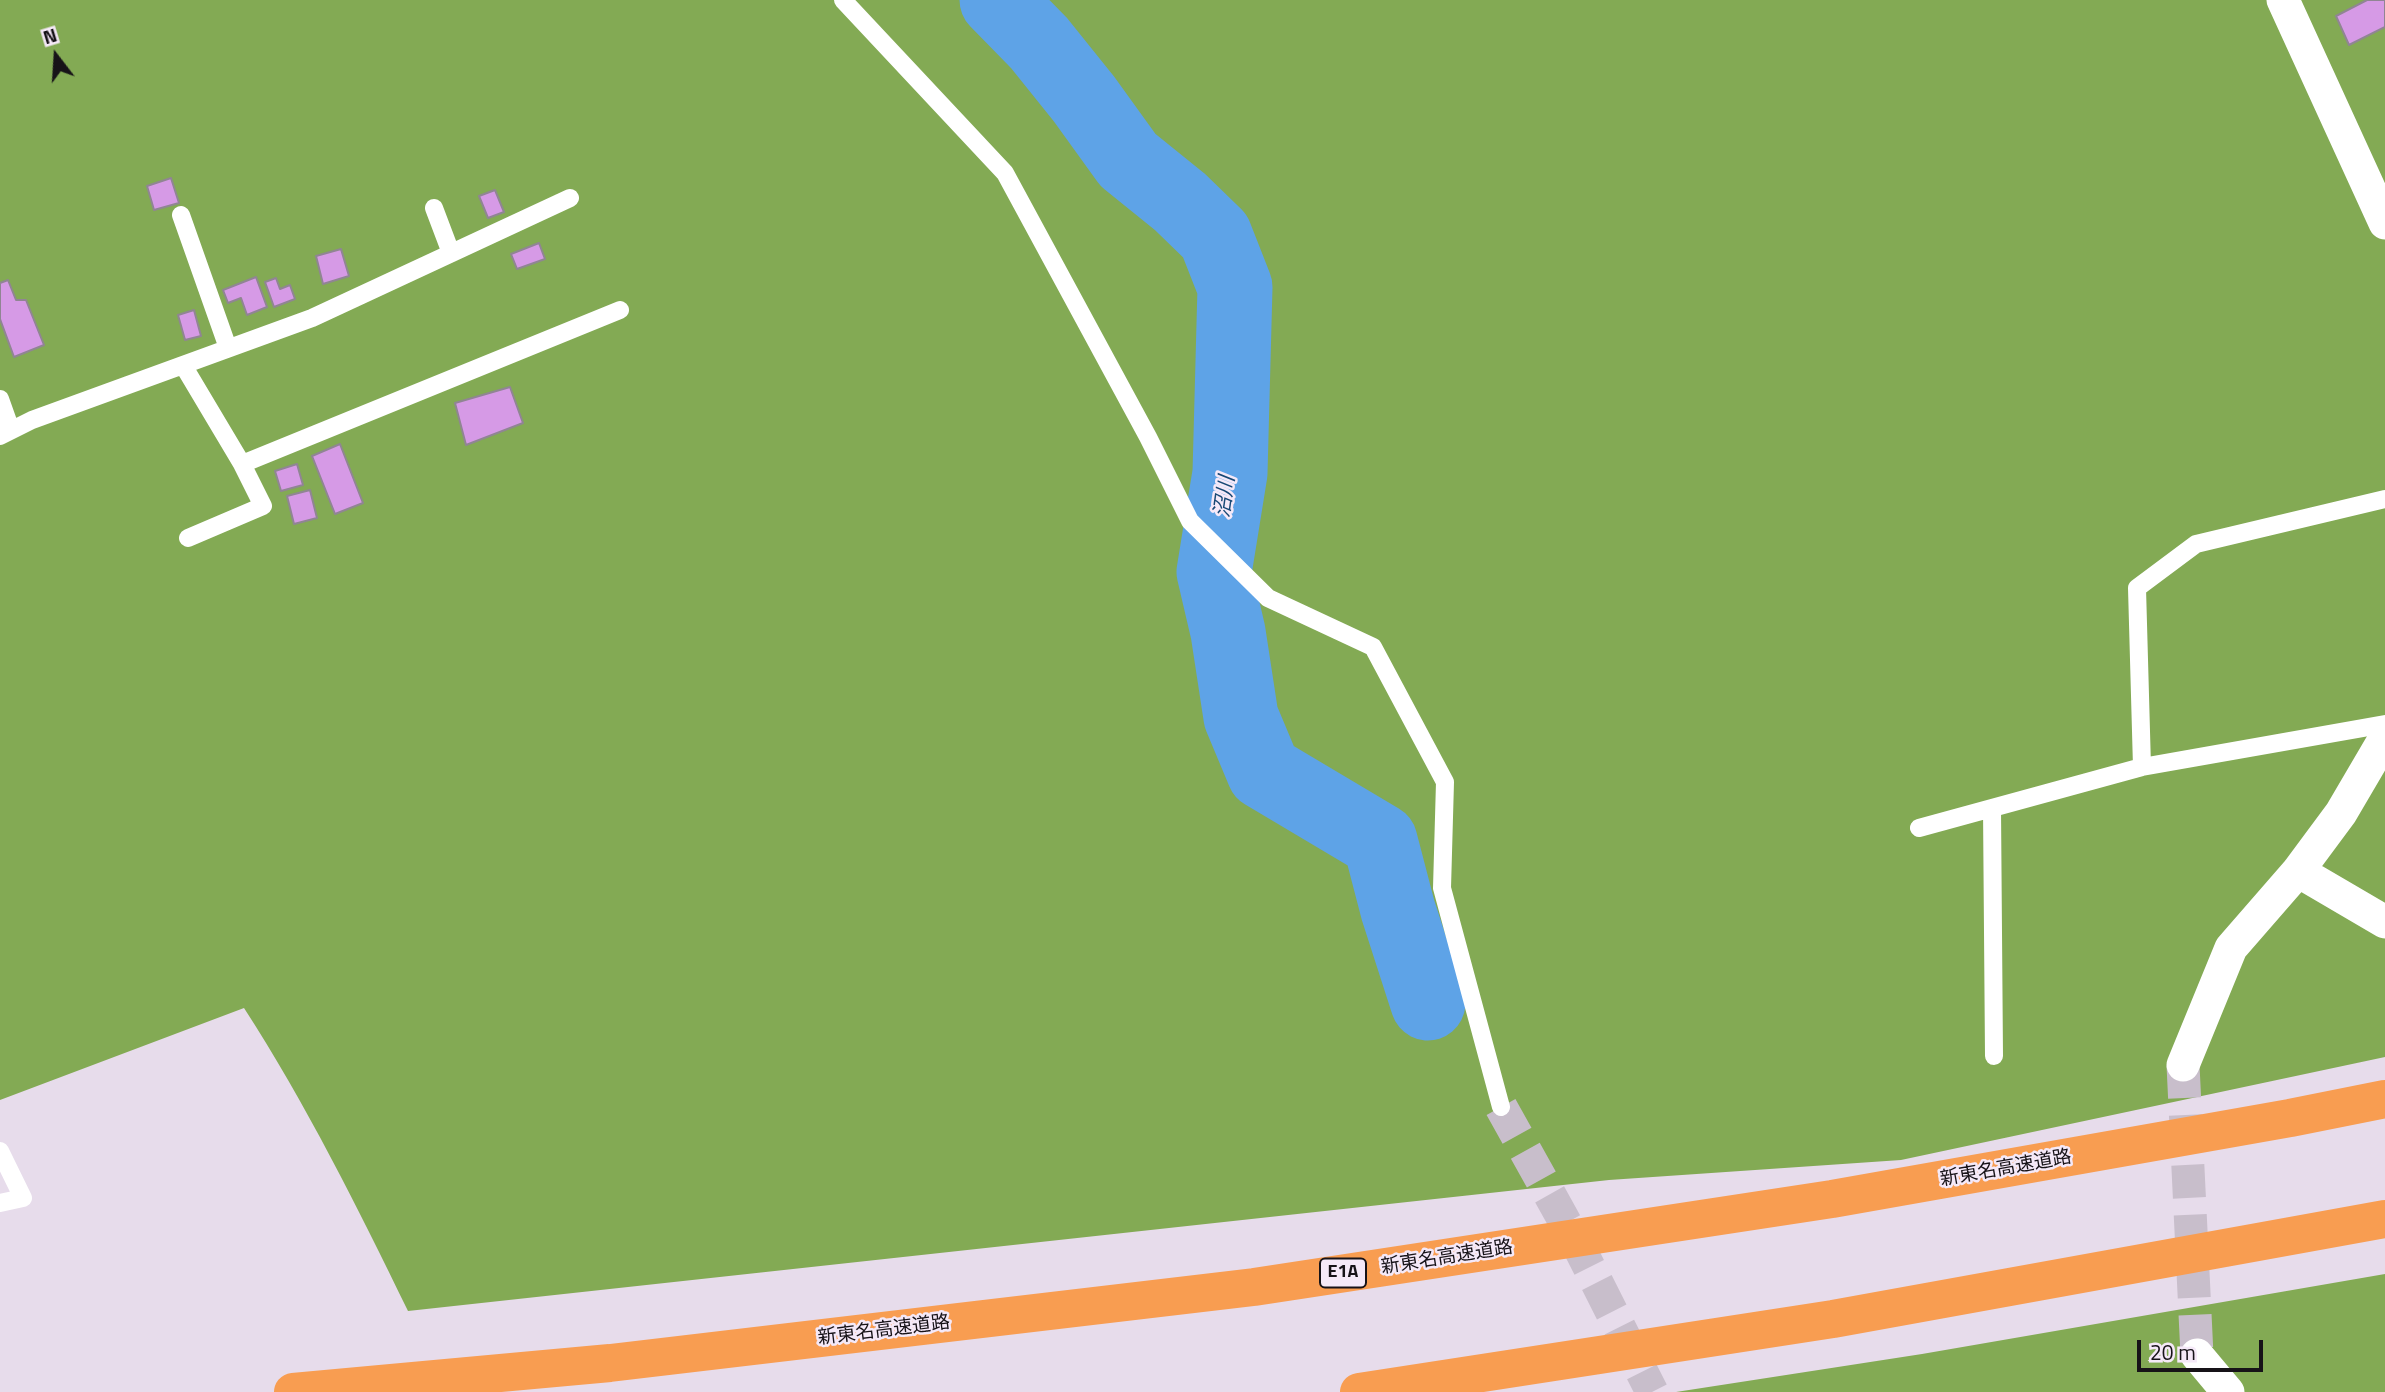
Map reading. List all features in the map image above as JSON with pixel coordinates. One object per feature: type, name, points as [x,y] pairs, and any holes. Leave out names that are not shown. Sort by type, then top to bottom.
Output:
[{"type":"highway","name":"新東名高速道路","points":[[293,1392],[610,1363],[1254,1287],[1832,1199],[2385,1099]]},
{"type":"highway","points":[[1359,1392],[1833,1319],[2385,1219]]},
{"type":"street","points":[[2283,0],[2385,223]]},
{"type":"street","points":[[2183,1065],[2231,948],[2298,871],[2341,813],[2385,738]]},
{"type":"street","points":[[2298,871],[2385,922]]},
{"type":"street","points":[[2197,1354],[2228,1392]]},
{"type":"lane","points":[[843,0],[1005,173],[1148,437],[1190,521],[1268,598],[1373,647],[1445,782],[1442,888],[1501,1107]]},
{"type":"lane","points":[[0,399],[6,433],[32,420],[312,318],[570,198]]},
{"type":"lane","points":[[434,208],[451,253]]},
{"type":"lane","points":[[180,215],[228,348]]},
{"type":"lane","points":[[242,464],[620,310]]},
{"type":"lane","points":[[183,365],[264,506],[188,538]]},
{"type":"lane","points":[[2142,767],[2137,588],[2196,544],[2385,499]]},
{"type":"lane","points":[[1919,828],[2142,767],[2385,724]]},
{"type":"lane","points":[[1992,808],[1994,1056]]},
{"type":"lane","points":[[0,1151],[23,1198],[0,1203]]},
{"type":"green space","points":[[0,0],[2385,0],[2385,1057],[1901,1160],[1609,1180],[408,1311],[310,1119],[244,1008],[0,1100]]},
{"type":"green space","points":[[2385,1274],[2385,1392],[1676,1392],[1922,1354]]},
{"type":"building","points":[[2367,0],[2385,0],[2385,27],[2349,45],[2336,16]]},
{"type":"building","points":[[171,178],[179,203],[154,210],[147,186]]},
{"type":"building","points":[[495,190],[504,212],[488,218],[479,196]]},
{"type":"building","points":[[539,243],[545,259],[517,269],[511,254]]},
{"type":"building","points":[[341,249],[349,276],[323,284],[316,256]]},
{"type":"building","points":[[256,277],[267,307],[247,315],[241,298],[228,303],[223,290]]},
{"type":"building","points":[[276,278],[280,289],[290,285],[295,299],[274,307],[265,282]]},
{"type":"building","points":[[8,280],[16,300],[26,300],[44,345],[14,357],[0,319],[0,283]]},
{"type":"building","points":[[194,310],[201,336],[185,340],[178,315]]},
{"type":"building","points":[[510,387],[523,423],[466,445],[455,403]]},
{"type":"building","points":[[340,444],[363,503],[335,514],[312,456]]},
{"type":"building","points":[[297,464],[303,485],[281,491],[275,471]]},
{"type":"building","points":[[310,490],[317,518],[294,524],[287,496]]},
{"type":"waterway","name":"沼川","points":[[997,0],[1039,43],[1128,160],[1180,202],[1215,236],[1235,287],[1230,473],[1214,572],[1228,632],[1241,717],[1264,772],[1380,841],[1398,910],[1428,1003]]},
{"type":"tunnel","points":[[2183,1065],[2197,1355]]},
{"type":"tunnel","points":[[1501,1107],[1580,1249],[1652,1392]]}]
